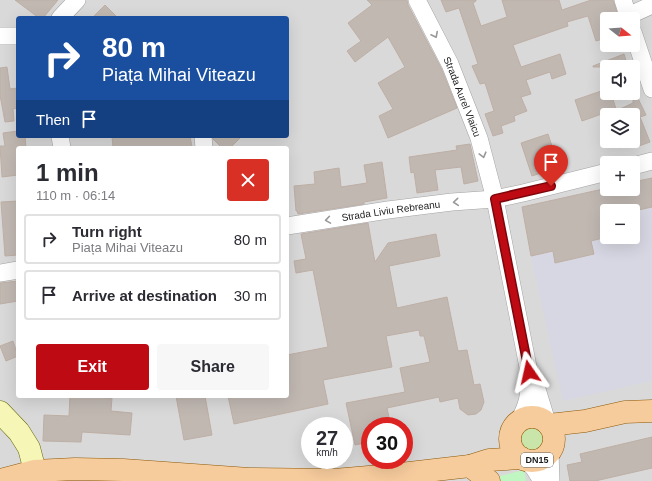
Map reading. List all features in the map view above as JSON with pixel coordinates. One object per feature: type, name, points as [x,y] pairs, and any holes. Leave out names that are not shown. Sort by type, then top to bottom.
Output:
[{"type":"main road","name":"DN15","points":[[550,436],[589,433],[630,423],[652,411]]},
{"type":"main road","name":"DN15","points":[[0,480],[35,471],[75,469],[96,475],[217,479],[334,480],[470,466],[490,460],[539,460],[546,457],[550,436],[541,419],[534,417],[522,420],[499,443],[438,469]]},
{"type":"main road","name":"DN15","points":[[516,425],[511,433],[510,440],[512,448],[516,454],[524,459]]},
{"type":"main road","points":[[470,466],[489,481]]},
{"type":"street","points":[[62,16],[77,0]]},
{"type":"street","name":"Strada Aurel Vlaicu","points":[[418,0],[450,64],[479,138],[495,199],[529,372]]},
{"type":"street","points":[[638,12],[652,5]]},
{"type":"street","points":[[0,36],[16,36]]},
{"type":"street","points":[[640,52],[652,89]]},
{"type":"street","points":[[640,164],[652,161]]},
{"type":"street","name":"Strada Liviu Rebreanu","points":[[289,226],[388,210],[452,202],[495,199],[600,174]]},
{"type":"street","points":[[0,272],[16,270]]},
{"type":"street","points":[[516,425],[525,410],[529,389],[529,372]]},
{"type":"street","points":[[529,372],[536,386],[550,436],[551,481]]},
{"type":"street","points":[[0,412],[19,432],[29,448],[35,471]]},
{"type":"street","points":[[524,459],[533,467],[542,481]]},
{"type":"shaded area","points":[[0,0],[652,0],[652,481],[0,481]]},
{"type":"shaded area","points":[[652,207],[652,381],[563,401],[531,256],[553,251],[556,263],[594,254],[591,241],[600,239],[600,244],[640,244],[640,210]]},
{"type":"green space","points":[[533,425],[543,429],[547,439],[543,449],[533,453],[523,449],[519,439],[523,429]]},
{"type":"green space","points":[[524,470],[526,481],[500,481],[496,477]]},
{"type":"building","points":[[15,0],[58,0],[45,16],[36,16]]},
{"type":"building","points":[[367,0],[407,0],[408,5],[441,68],[457,108],[388,138],[379,116],[393,109],[378,83],[405,67],[388,37],[355,62],[347,51],[361,41],[348,23],[372,5]]},
{"type":"building","points":[[441,0],[476,0],[473,3],[481,26],[507,17],[502,0],[559,0],[562,10],[591,0],[613,0],[617,12],[600,12],[600,40],[596,41],[588,16],[567,22],[568,26],[513,45],[521,67],[560,54],[566,74],[552,79],[550,72],[526,80],[531,94],[521,97],[527,111],[514,116],[515,121],[501,126],[503,133],[493,136],[485,114],[494,111],[485,83],[480,84],[472,66],[478,64],[459,8],[446,12]]},
{"type":"building","points":[[105,5],[116,16],[94,16]]},
{"type":"building","points":[[624,54],[626,60],[608,60]]},
{"type":"building","points":[[600,63],[600,67],[593,66]]},
{"type":"building","points":[[7,67],[10,89],[16,88],[16,108],[13,109],[14,121],[5,122],[0,95],[0,68]]},
{"type":"building","points":[[600,91],[600,100],[613,100],[616,108],[600,108],[600,115],[582,121],[575,100]]},
{"type":"building","points":[[633,100],[639,100],[646,115],[640,117],[640,108],[622,108],[633,103]]},
{"type":"building","points":[[640,117],[650,142],[640,146]]},
{"type":"building","points":[[16,131],[16,138],[25,138],[26,146],[16,146],[16,175],[2,177],[0,146],[5,146],[3,133]]},
{"type":"building","points":[[548,134],[559,167],[532,176],[521,143]]},
{"type":"building","points":[[112,138],[190,138],[192,146],[113,146]]},
{"type":"building","points":[[240,138],[232,146],[220,146],[213,139]]},
{"type":"building","points":[[470,144],[478,181],[464,184],[461,167],[435,170],[438,190],[417,193],[414,172],[411,173],[409,157],[457,150],[456,146]]},
{"type":"building","points":[[382,162],[387,198],[364,202],[364,204],[298,214],[296,211],[294,186],[315,184],[314,172],[339,168],[341,187],[367,183],[364,165]]},
{"type":"building","points":[[652,178],[652,207],[640,210],[640,204],[600,204],[600,239],[591,241],[594,254],[555,263],[553,251],[531,256],[522,207],[600,190],[600,196],[640,196],[640,181]]},
{"type":"building","points":[[16,201],[16,255],[5,256],[1,202]]},
{"type":"building","points":[[368,223],[375,262],[388,243],[436,234],[440,256],[389,266],[397,308],[447,297],[458,351],[467,350],[474,385],[480,384],[484,402],[481,410],[476,414],[468,415],[460,409],[458,398],[440,402],[439,397],[387,408],[389,417],[361,417],[361,444],[355,445],[353,436],[353,417],[349,417],[346,403],[405,392],[400,368],[430,362],[424,336],[420,336],[419,330],[386,336],[392,367],[323,380],[328,404],[234,424],[228,398],[289,398],[289,355],[328,347],[313,270],[296,273],[294,261],[306,259],[301,234]]},
{"type":"building","points":[[16,281],[16,301],[0,304],[0,283]]},
{"type":"building","points":[[13,341],[16,350],[16,357],[6,361],[0,346]]},
{"type":"building","points":[[70,398],[112,398],[111,411],[132,413],[130,435],[82,432],[81,442],[43,441],[44,415],[69,416]]},
{"type":"building","points":[[176,398],[205,398],[212,435],[184,440]]},
{"type":"building","points":[[652,437],[652,468],[595,481],[570,481],[567,465],[582,462],[580,454]]},
{"type":"route","points":[[529,372],[495,199],[551,186]]}]
